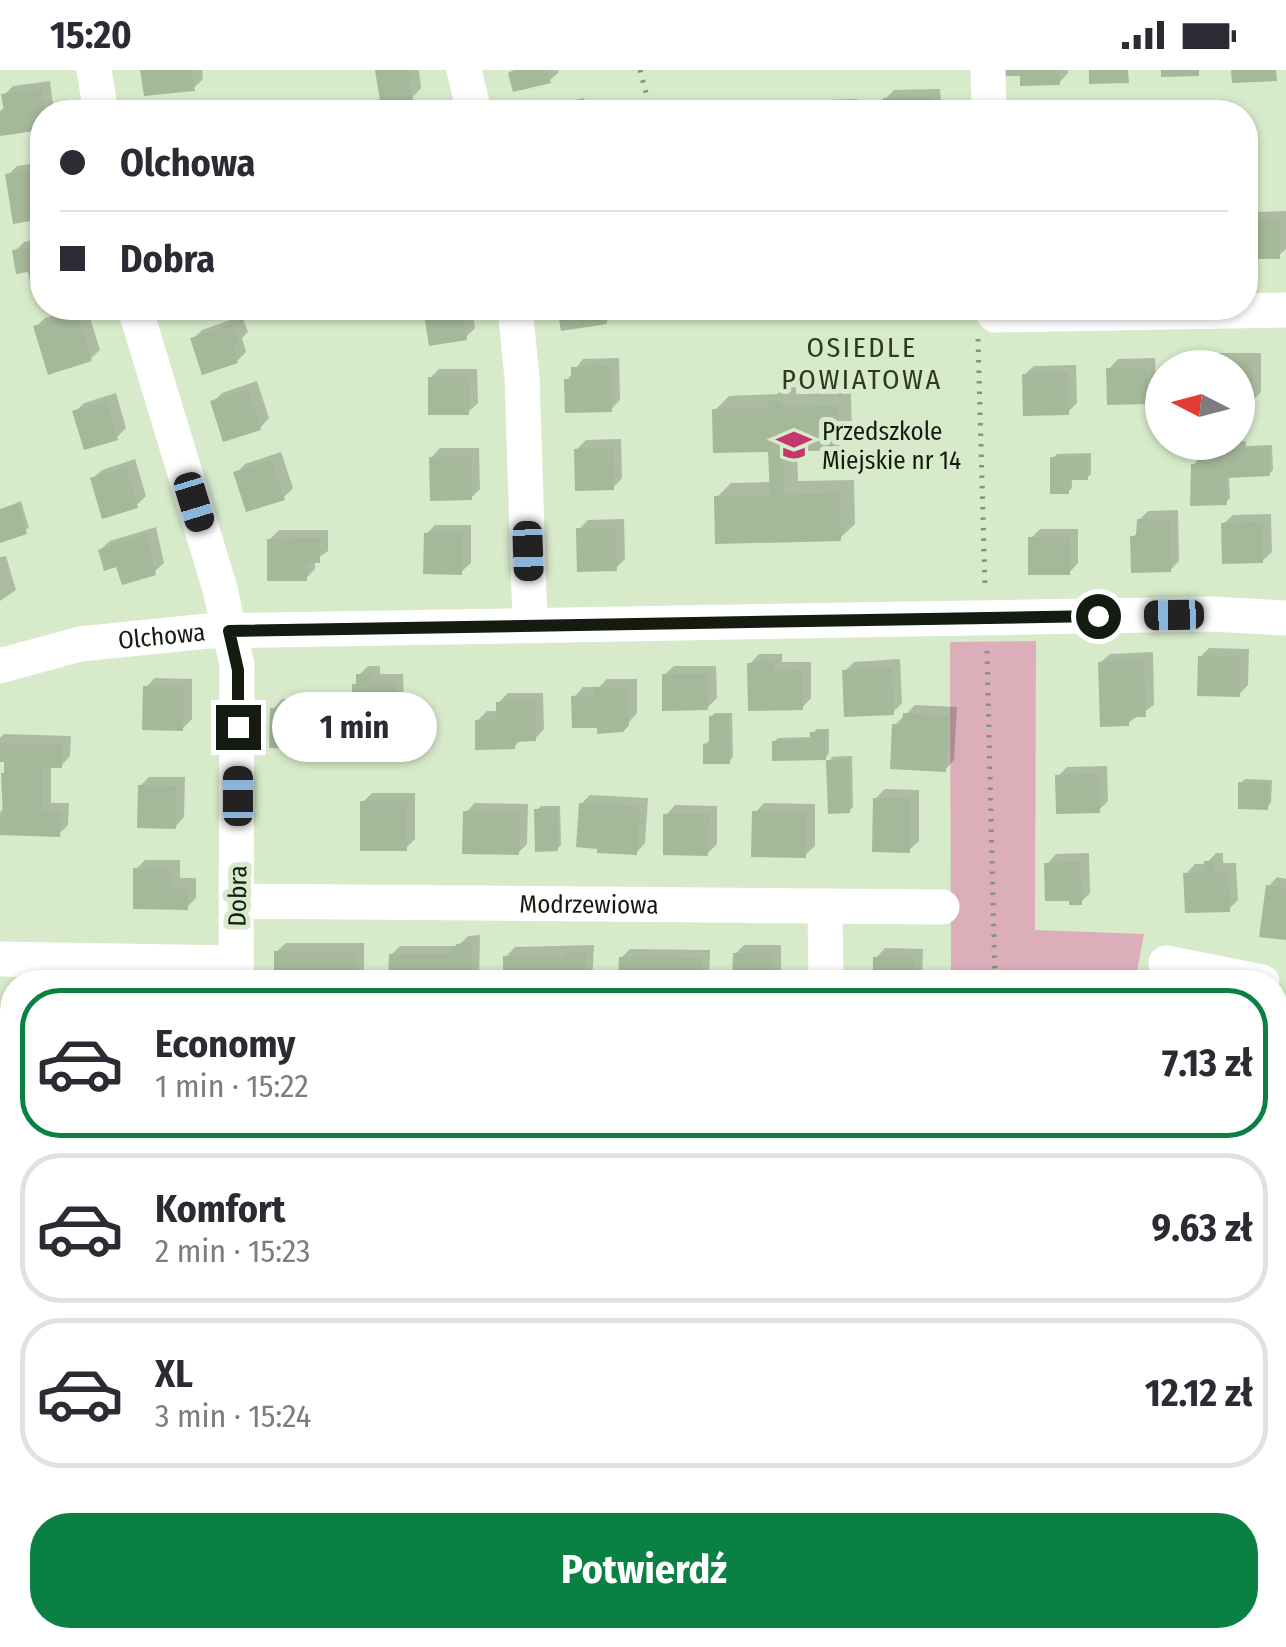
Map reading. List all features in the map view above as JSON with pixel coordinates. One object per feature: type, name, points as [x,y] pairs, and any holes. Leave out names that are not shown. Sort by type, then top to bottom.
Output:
[{"type":"street","points":[[94,70],[99,100]]},
{"type":"street","points":[[464,70],[471,100]]},
{"type":"street","points":[[988,70],[989,100]]},
{"type":"street","points":[[1258,311],[1286,310]]},
{"type":"street","name":"Dobra","points":[[139,320],[216,574],[238,678],[236,970]]},
{"type":"street","points":[[516,320],[522,377],[530,624]]},
{"type":"street","name":"Olchowa","points":[[0,666],[80,644],[229,631],[1211,614],[1286,618]]},
{"type":"street","name":"Modrzewiowa","points":[[237,900],[942,907]]},
{"type":"street","points":[[826,906],[826,970]]},
{"type":"street","points":[[0,959],[185,970]]},
{"type":"street","points":[[1166,963],[1201,970]]},
{"type":"path","points":[[640,70],[647,100]]},
{"type":"path","points":[[986,596],[989,320]]},
{"type":"path","points":[[986,641],[995,970]]},
{"type":"shaded area","points":[[1036,641],[1035,930],[1144,934],[1137,970],[951,970],[950,642]]},
{"type":"building","points":[[140,70],[192,70],[195,91],[144,96]]},
{"type":"building","points":[[375,70],[410,70],[413,100],[380,100]]},
{"type":"building","points":[[547,70],[551,83],[513,92],[508,73]]},
{"type":"building","points":[[1005,70],[1059,70],[1060,85],[1020,86],[1020,76],[1005,76]]},
{"type":"building","points":[[1089,70],[1128,70],[1129,83],[1089,84]]},
{"type":"building","points":[[1161,70],[1199,70],[1199,76],[1161,77]]},
{"type":"building","points":[[1231,70],[1276,70],[1277,81],[1232,83]]},
{"type":"building","points":[[42,89],[43,100],[30,100],[30,132],[0,136],[0,112],[4,111],[1,94]]},
{"type":"building","points":[[932,97],[932,100],[883,100]]},
{"type":"building","points":[[30,170],[30,221],[13,224],[5,174]]},
{"type":"building","points":[[1279,219],[1280,259],[1258,259],[1258,220]]},
{"type":"building","points":[[30,247],[30,283],[28,272],[16,274],[12,250]]},
{"type":"building","points":[[53,320],[79,320],[92,361],[48,375],[33,326]]},
{"type":"building","points":[[425,320],[464,320],[467,340],[429,346]]},
{"type":"building","points":[[559,320],[606,320],[607,324],[561,331]]},
{"type":"building","points":[[233,324],[240,344],[233,346],[238,363],[202,375],[190,338]]},
{"type":"building","points":[[611,366],[612,412],[565,413],[564,379],[571,379],[571,367]]},
{"type":"building","points":[[1145,367],[1145,404],[1107,405],[1106,368]]},
{"type":"building","points":[[1068,373],[1069,415],[1023,416],[1022,374]]},
{"type":"building","points":[[428,377],[469,377],[469,415],[428,415]]},
{"type":"building","points":[[248,389],[261,430],[223,442],[210,401]]},
{"type":"building","points":[[106,401],[118,440],[84,450],[72,411]]},
{"type":"building","points":[[767,401],[782,401],[783,407],[838,406],[839,450],[783,452],[784,495],[840,493],[841,541],[715,544],[714,496],[770,495],[768,452],[713,453],[712,409],[767,408]]},
{"type":"building","points":[[613,447],[614,490],[575,491],[574,449]]},
{"type":"building","points":[[1255,448],[1269,448],[1270,476],[1226,478],[1227,505],[1190,506],[1191,464],[1197,464],[1197,460],[1255,460]]},
{"type":"building","points":[[471,456],[472,500],[430,501],[429,457]]},
{"type":"building","points":[[1088,456],[1088,480],[1069,480],[1069,494],[1050,494],[1050,457]]},
{"type":"building","points":[[271,460],[285,500],[246,512],[233,472]]},
{"type":"building","points":[[126,467],[138,508],[102,519],[90,478]]},
{"type":"building","points":[[18,503],[27,534],[0,543],[0,509]]},
{"type":"building","points":[[1137,519],[1170,519],[1171,572],[1131,573],[1130,536],[1136,536]]},
{"type":"building","points":[[1263,522],[1263,563],[1222,564],[1221,523]]},
{"type":"building","points":[[576,528],[615,528],[617,571],[577,572]]},
{"type":"building","points":[[424,533],[463,534],[462,575],[423,574]]},
{"type":"building","points":[[147,534],[156,575],[122,585],[116,567],[104,571],[98,550]]},
{"type":"building","points":[[1028,537],[1070,537],[1070,575],[1028,575]]},
{"type":"building","points":[[320,538],[320,563],[307,563],[307,581],[267,581],[267,539]]},
{"type":"building","points":[[1198,656],[1240,657],[1240,697],[1197,696]]},
{"type":"building","points":[[1144,660],[1146,717],[1129,717],[1129,726],[1100,727],[1098,662]]},
{"type":"building","points":[[774,662],[774,671],[802,670],[803,710],[748,711],[747,663]]},
{"type":"building","points":[[892,668],[894,715],[844,717],[842,670]]},
{"type":"building","points":[[356,674],[371,674],[371,682],[395,682],[395,718],[376,719],[376,733],[353,733],[352,684],[356,684]]},
{"type":"building","points":[[662,674],[708,674],[708,710],[662,711]]},
{"type":"building","points":[[143,686],[184,687],[183,731],[142,730]]},
{"type":"building","points":[[595,687],[628,688],[629,725],[623,732],[597,734],[597,728],[572,728],[571,696],[594,695]]},
{"type":"building","points":[[535,701],[536,741],[515,742],[515,749],[475,750],[475,720],[496,719],[496,702]]},
{"type":"building","points":[[270,708],[313,708],[313,749],[269,748]]},
{"type":"building","points":[[903,713],[949,716],[946,772],[890,769],[892,724],[902,725]]},
{"type":"building","points":[[729,715],[730,764],[703,764],[703,744],[709,743],[709,716]]},
{"type":"building","points":[[826,731],[826,760],[772,761],[772,741],[810,740],[810,732]]},
{"type":"building","points":[[0,743],[63,744],[62,768],[43,768],[42,811],[61,812],[60,837],[0,835],[4,762],[0,762]]},
{"type":"building","points":[[849,759],[850,813],[828,814],[826,760]]},
{"type":"building","points":[[1099,774],[1100,813],[1056,814],[1055,775]]},
{"type":"building","points":[[1238,782],[1269,783],[1268,810],[1238,809]]},
{"type":"building","points":[[138,785],[177,786],[176,829],[137,828]]},
{"type":"building","points":[[873,798],[910,798],[910,853],[872,852]]},
{"type":"building","points":[[360,801],[407,801],[407,851],[360,851]]},
{"type":"building","points":[[579,803],[640,807],[637,855],[597,853],[597,849],[576,847]]},
{"type":"building","points":[[534,809],[557,809],[558,851],[535,852]]},
{"type":"building","points":[[463,811],[520,812],[519,855],[462,854]]},
{"type":"building","points":[[752,811],[807,812],[806,858],[751,857]]},
{"type":"building","points":[[663,814],[709,814],[708,856],[663,855]]},
{"type":"building","points":[[1204,861],[1214,861],[1215,872],[1228,871],[1230,912],[1185,913],[1183,873],[1204,872]]},
{"type":"building","points":[[1080,862],[1082,905],[1045,901],[1044,863]]},
{"type":"building","points":[[133,868],[171,869],[172,887],[188,887],[188,910],[133,909]]},
{"type":"building","points":[[1266,885],[1286,888],[1286,940],[1259,937]]},
{"type":"building","points":[[471,943],[472,970],[388,970],[389,954],[449,954],[457,944]]},
{"type":"building","points":[[274,951],[356,952],[356,970],[274,970]]},
{"type":"building","points":[[565,952],[586,953],[585,970],[503,970],[503,956],[565,957]]},
{"type":"building","points":[[733,953],[773,953],[772,970],[732,970]]},
{"type":"building","points":[[619,957],[701,958],[701,970],[618,970]]},
{"type":"building","points":[[873,957],[915,957],[914,970],[873,970]]},
{"type":"place","name":"Przedszkole Miejskie nr 14","points":[[794,445]]},
{"type":"district","name":"OSIEDLE POWIATOWA","points":[[862,363]]},
{"type":"route","points":[[238,727],[238,670],[229,631],[1098,616]]}]
